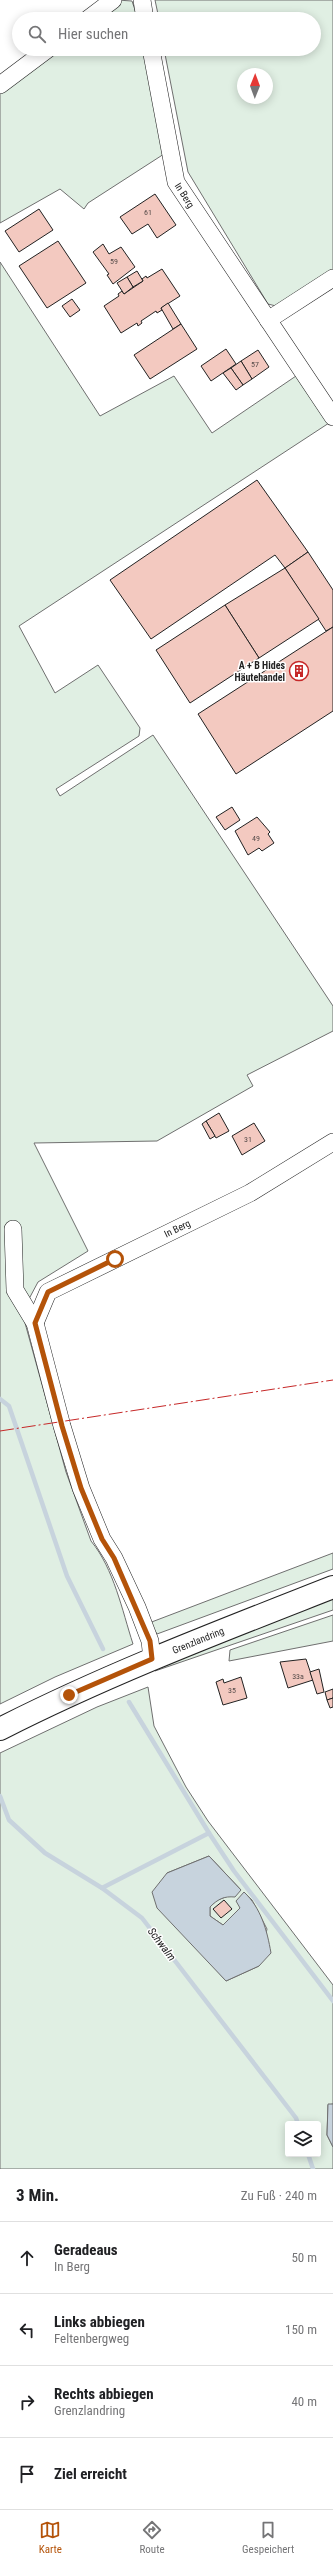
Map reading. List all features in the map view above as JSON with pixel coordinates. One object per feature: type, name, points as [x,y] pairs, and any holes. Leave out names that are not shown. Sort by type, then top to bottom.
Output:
[{"type":"main road","name":"Grenzlandring","points":[[0,1729],[69,1695],[152,1659],[333,1586]]},
{"type":"street","points":[[97,12],[113,0]]},
{"type":"street","points":[[142,0],[144,12]]},
{"type":"street","points":[[0,85],[39,56]]},
{"type":"street","name":"In Berg","points":[[152,56],[176,182],[333,417]]},
{"type":"street","points":[[268,320],[333,278]]},
{"type":"street","name":"In Berg","points":[[35,1323],[48,1292],[250,1193],[333,1142]]},
{"type":"street","points":[[13,1229],[15,1290],[35,1323],[62,1426],[81,1488],[102,1539],[114,1558],[137,1607],[150,1641],[152,1659]]},
{"type":"green space","points":[[117,0],[132,1],[136,12],[101,12]]},
{"type":"green space","points":[[155,0],[333,0],[333,273],[280,307],[268,304],[188,172],[165,56],[321,56],[321,12],[158,12]]},
{"type":"green space","points":[[44,56],[145,56],[164,154],[88,203],[84,209],[60,189],[0,223],[0,89]]},
{"type":"green space","points":[[0,262],[100,416],[174,376],[212,433],[296,376],[329,423],[19,626],[55,693],[98,665],[140,728],[139,736],[56,789],[60,796],[153,735],[333,1006],[333,1031],[247,1075],[253,1086],[157,1141],[34,1143],[88,1251],[38,1282],[22,1312],[66,1472],[91,1541],[106,1564],[121,1604],[133,1644],[55,1677],[0,1704]]},
{"type":"green space","points":[[333,1553],[333,1569],[157,1634],[149,1623]]},
{"type":"green space","points":[[333,1596],[333,1610],[155,1671],[156,1665]]},
{"type":"green space","points":[[333,1615],[333,1641],[229,1661],[230,1650]]},
{"type":"green space","points":[[148,1687],[154,1726],[186,1787],[208,1821],[333,1985],[333,2104],[328,2105],[327,2135],[333,2147],[333,2169],[0,2169],[0,1753],[97,1707]],"holes":[[[209,1856],[241,1890],[216,1901],[210,1907],[210,1916],[223,1925],[240,1908],[244,1892],[252,1900],[267,1929],[259,1966],[226,1981],[201,1952],[167,1873]]]},
{"type":"shaded area","points":[[209,1856],[241,1890],[235,1897],[224,1898],[213,1904],[210,1907],[210,1916],[223,1925],[240,1908],[236,1901],[244,1892],[259,1912],[271,1953],[259,1966],[226,1981],[157,1908],[152,1892],[167,1873]]},
{"type":"shaded area","points":[[328,2104],[333,2104],[333,2147],[327,2135]]},
{"type":"building","points":[[155,194],[176,225],[157,238],[148,224],[132,234],[120,217]]},
{"type":"building","points":[[39,209],[53,230],[19,252],[5,231]]},
{"type":"building","points":[[58,241],[86,283],[47,308],[19,266]]},
{"type":"building","points":[[103,244],[109,254],[121,247],[135,267],[113,284],[107,275],[109,274],[93,252]]},
{"type":"building","points":[[162,269],[180,296],[161,308],[162,310],[157,313],[156,311],[141,321],[142,323],[138,326],[137,323],[121,333],[104,306],[119,296],[118,294],[122,291],[124,294],[143,281],[142,279],[146,276],[147,278]]},
{"type":"building","points":[[137,271],[143,281],[133,287],[127,277]]},
{"type":"building","points":[[127,277],[133,287],[124,294],[117,283]]},
{"type":"building","points":[[72,299],[80,310],[70,317],[62,306]]},
{"type":"building","points":[[168,303],[181,324],[173,329],[161,308]]},
{"type":"building","points":[[181,324],[197,349],[150,379],[134,355]]},
{"type":"building","points":[[226,349],[236,364],[211,381],[201,366]]},
{"type":"building","points":[[258,350],[269,367],[252,379],[241,361]]},
{"type":"building","points":[[241,361],[252,379],[243,385],[231,368]]},
{"type":"building","points":[[231,368],[243,385],[236,390],[223,373]]},
{"type":"building","points":[[257,480],[308,552],[285,568],[275,555],[151,639],[110,580]]},
{"type":"building","points":[[308,552],[333,590],[333,627],[326,631],[285,568]]},
{"type":"building","points":[[285,568],[319,619],[259,658],[225,605]]},
{"type":"building","points":[[225,605],[259,658],[190,703],[156,650]]},
{"type":"building","name":"A + B Hides Häutehandel","points":[[333,627],[333,711],[236,774],[198,714]]},
{"type":"building","points":[[232,807],[240,820],[225,830],[216,817]]},
{"type":"building","points":[[257,817],[270,832],[268,834],[274,843],[262,851],[259,848],[248,855],[235,831]]},
{"type":"building","points":[[219,1113],[229,1131],[216,1138],[206,1121]]},
{"type":"building","points":[[206,1121],[215,1136],[210,1139],[202,1124]]},
{"type":"building","points":[[254,1123],[265,1141],[242,1155],[232,1136]]},
{"type":"building","points":[[306,1659],[313,1680],[288,1688],[280,1662]]},
{"type":"building","points":[[319,1669],[324,1692],[317,1694],[310,1672]]},
{"type":"building","points":[[241,1677],[247,1698],[223,1705],[216,1682],[223,1679],[224,1683]]},
{"type":"building","points":[[333,1689],[333,1698],[327,1700],[325,1692]]},
{"type":"building","points":[[333,1698],[333,1707],[330,1708],[327,1700]]},
{"type":"building","points":[[224,1900],[232,1909],[221,1918],[213,1909]]},
{"type":"waterway","points":[[0,1399],[9,1406],[67,1576],[103,1649]]},
{"type":"waterway","points":[[102,1888],[209,1833],[129,1702]]},
{"type":"waterway","name":"Schwalm","points":[[0,1796],[9,1820],[45,1853],[102,1888],[142,1918],[297,2121]]},
{"type":"waterway","points":[[209,1833],[234,1871],[333,2001]]},
{"type":"waterway","name":"Schwalm","points":[[309,2157],[313,2169]]},
{"type":"power","points":[[0,1431],[333,1380]]},
{"type":"place","name":"A + B Hides Häutehandel","points":[[299,671]]},
{"type":"route","points":[[69,1695],[152,1659],[150,1641],[137,1607],[114,1558],[102,1539],[81,1488],[62,1426],[35,1323],[48,1292],[115,1259]]}]
